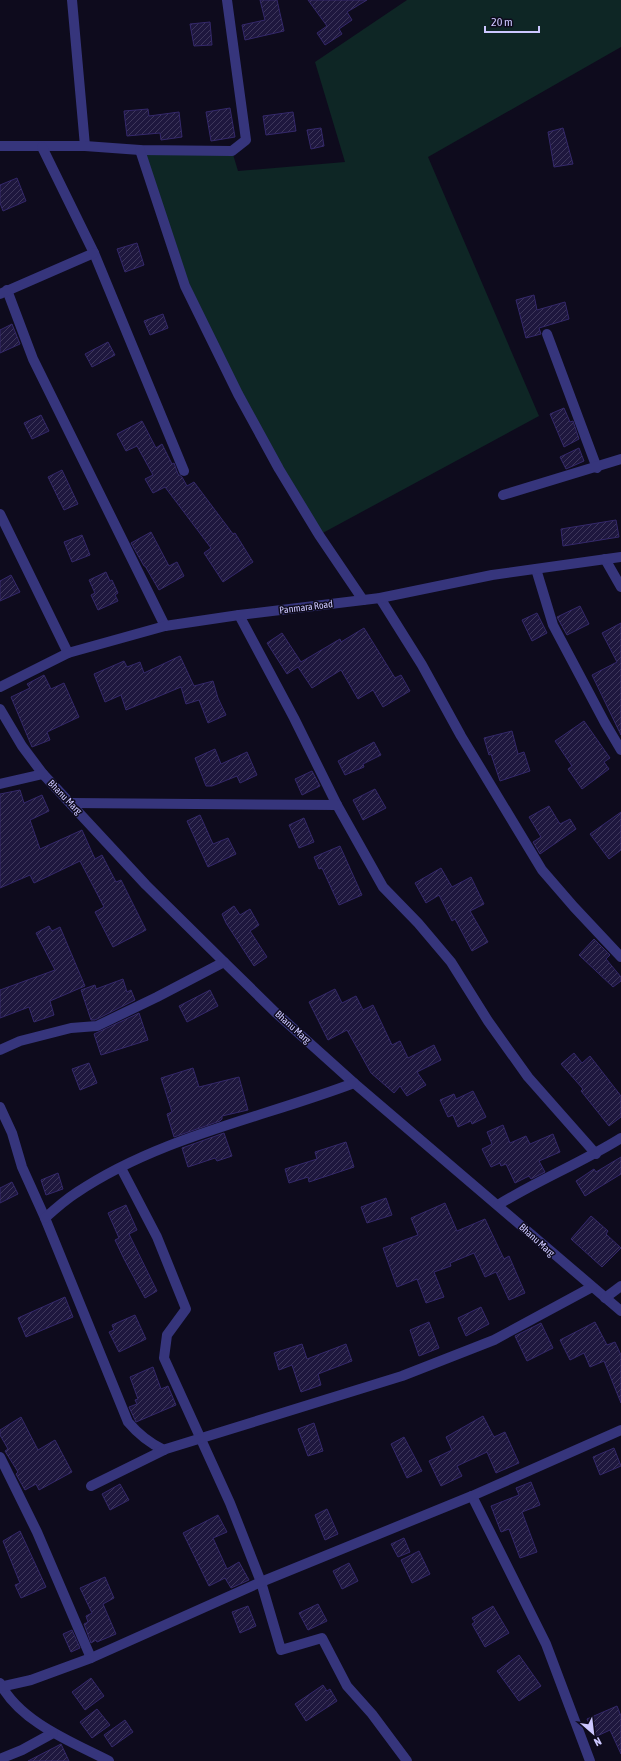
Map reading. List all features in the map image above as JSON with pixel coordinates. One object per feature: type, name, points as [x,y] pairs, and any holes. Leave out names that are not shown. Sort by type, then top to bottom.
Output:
[{"type":"street","points":[[72,0],[85,146]]},
{"type":"street","points":[[0,146],[85,146],[140,150],[232,151],[246,140],[227,0]]},
{"type":"street","points":[[42,147],[94,253],[184,471]]},
{"type":"street","points":[[140,150],[185,286],[238,394],[279,470],[319,535],[362,600]]},
{"type":"street","points":[[94,253],[4,292],[33,359],[165,626]]},
{"type":"street","points":[[547,334],[597,468]]},
{"type":"street","points":[[503,494],[597,468],[621,459]]},
{"type":"street","points":[[0,514],[68,653]]},
{"type":"street","name":"Panmara Road","points":[[0,687],[68,653],[165,626],[239,615],[380,598],[492,575],[621,557]]},
{"type":"street","points":[[605,559],[621,587]]},
{"type":"street","points":[[536,569],[553,625],[605,724],[621,750]]},
{"type":"street","points":[[380,598],[422,665],[461,736],[542,870],[621,957]]},
{"type":"street","points":[[239,615],[294,718],[337,805],[384,887],[418,923],[451,962],[488,1021],[528,1077],[596,1154]]},
{"type":"street","name":"Bhanu Marg","points":[[0,709],[22,746],[43,774],[146,884],[275,1012],[354,1083],[621,1311]]},
{"type":"street","points":[[0,784],[43,774]]},
{"type":"street","points":[[71,803],[337,805]]},
{"type":"street","points":[[0,1050],[20,1040],[71,1028],[96,1026],[158,998],[224,962]]},
{"type":"street","points":[[45,1218],[75,1193],[121,1168],[172,1144],[354,1083]]},
{"type":"street","points":[[0,1107],[12,1133],[22,1167],[45,1218],[128,1422],[138,1434],[150,1443],[164,1450]]},
{"type":"street","points":[[498,1205],[525,1188],[596,1154],[621,1138]]},
{"type":"street","points":[[121,1168],[157,1237],[186,1309],[167,1335],[164,1358],[199,1438],[230,1503],[261,1582],[281,1650],[322,1638],[347,1686],[372,1714],[407,1761]]},
{"type":"street","points":[[606,1298],[621,1286]]},
{"type":"street","points":[[91,1486],[164,1450],[409,1373],[494,1340],[592,1287]]},
{"type":"street","points":[[109,1761],[53,1733],[16,1706],[1,1686],[59,1671],[91,1658],[261,1582],[472,1496],[621,1430]]},
{"type":"street","points":[[0,1457],[37,1532],[91,1658]]},
{"type":"street","points":[[472,1496],[546,1644],[590,1761]]},
{"type":"street","points":[[0,1758],[22,1750],[53,1733]]},
{"type":"green space","points":[[407,0],[621,0],[621,47],[428,157],[539,416],[319,535],[185,286],[140,150],[232,151],[238,171],[345,162],[315,62]]},
{"type":"building","points":[[260,0],[277,0],[284,31],[245,40],[242,25],[265,20]]},
{"type":"building","points":[[308,0],[367,0],[347,12],[352,20],[339,29],[342,34],[325,45],[317,33],[327,26]]},
{"type":"building","points":[[210,22],[212,45],[194,46],[190,24]]},
{"type":"building","points":[[230,108],[235,137],[211,141],[206,112]]},
{"type":"building","points":[[148,109],[149,116],[179,112],[182,137],[161,140],[160,133],[127,136],[124,111]]},
{"type":"building","points":[[293,112],[296,131],[266,135],[263,116]]},
{"type":"building","points":[[321,128],[324,146],[311,149],[307,130]]},
{"type":"building","points":[[563,128],[573,164],[554,167],[548,132]]},
{"type":"building","points":[[17,178],[26,201],[3,211],[0,203],[0,185]]},
{"type":"building","points":[[137,243],[144,265],[125,272],[117,249]]},
{"type":"building","points":[[534,295],[537,310],[565,302],[569,319],[539,328],[541,334],[526,338],[516,300]]},
{"type":"building","points":[[163,314],[168,328],[150,335],[144,321]]},
{"type":"building","points":[[12,324],[20,344],[0,353],[0,330]]},
{"type":"building","points":[[108,342],[115,355],[92,367],[85,354]]},
{"type":"building","points":[[564,408],[570,422],[573,421],[579,439],[564,447],[550,414]]},
{"type":"building","points":[[41,415],[49,431],[32,439],[24,423]]},
{"type":"building","points":[[142,421],[156,448],[162,444],[172,464],[174,463],[178,474],[182,477],[187,486],[194,482],[233,534],[235,533],[253,562],[223,582],[204,553],[211,548],[165,487],[153,493],[145,479],[153,475],[137,446],[126,451],[117,434]]},
{"type":"building","points":[[579,448],[584,461],[566,469],[560,457]]},
{"type":"building","points":[[62,470],[78,504],[64,510],[48,477]]},
{"type":"building","points":[[616,520],[619,537],[563,546],[561,529]]},
{"type":"building","points":[[151,532],[169,566],[177,562],[184,576],[159,590],[131,543]]},
{"type":"building","points":[[82,535],[90,555],[72,562],[64,542]]},
{"type":"building","points":[[106,572],[110,581],[112,580],[118,593],[115,595],[118,601],[98,610],[91,595],[95,593],[89,580]]},
{"type":"building","points":[[11,575],[20,592],[0,601],[0,581]]},
{"type":"building","points":[[580,606],[589,624],[567,635],[557,617]]},
{"type":"building","points":[[537,613],[547,633],[532,641],[522,620]]},
{"type":"building","points":[[621,623],[621,735],[592,675],[617,662],[602,633]]},
{"type":"building","points":[[364,628],[395,678],[401,675],[410,691],[383,707],[373,690],[358,699],[341,670],[312,688],[298,667],[287,674],[267,643],[282,633],[301,662],[340,639],[341,642]]},
{"type":"building","points":[[180,656],[194,686],[213,681],[218,698],[226,715],[208,723],[199,700],[186,704],[181,687],[126,710],[121,695],[105,702],[94,674],[124,661],[127,667],[140,662],[144,673]]},
{"type":"building","points":[[44,675],[51,689],[64,683],[79,717],[47,732],[50,740],[32,747],[11,697],[30,688],[27,684]]},
{"type":"building","points":[[584,721],[610,758],[604,762],[609,769],[582,789],[568,769],[572,766],[555,741]]},
{"type":"building","points":[[512,731],[518,754],[524,752],[530,771],[500,781],[491,754],[489,755],[484,738]]},
{"type":"building","points":[[374,742],[381,755],[363,764],[364,767],[345,775],[338,761]]},
{"type":"building","points":[[215,749],[221,764],[247,752],[257,775],[240,783],[237,776],[212,786],[206,786],[195,758]]},
{"type":"building","points":[[312,771],[320,786],[302,795],[295,779]]},
{"type":"building","points":[[375,789],[386,808],[363,820],[353,800]]},
{"type":"building","points":[[20,790],[24,803],[42,795],[49,811],[30,820],[40,849],[82,830],[95,859],[102,855],[116,882],[121,880],[146,930],[113,947],[95,912],[104,907],[80,861],[34,883],[30,875],[0,888],[0,794]]},
{"type":"building","points":[[549,806],[560,824],[570,819],[576,829],[540,854],[533,842],[541,837],[529,817]]},
{"type":"building","points":[[621,812],[621,850],[609,859],[590,834]]},
{"type":"building","points":[[200,815],[213,844],[228,838],[236,854],[208,867],[187,821]]},
{"type":"building","points":[[304,818],[314,842],[299,848],[289,825]]},
{"type":"building","points":[[340,846],[362,895],[339,905],[322,868],[319,869],[314,857]]},
{"type":"building","points":[[441,868],[452,887],[471,877],[484,904],[470,911],[488,942],[472,951],[455,919],[452,921],[439,895],[426,903],[415,883]]},
{"type":"building","points":[[234,906],[240,915],[250,909],[259,925],[250,931],[267,957],[254,966],[226,923],[222,914]]},
{"type":"building","points":[[49,926],[52,931],[60,927],[85,986],[50,1001],[54,1015],[34,1022],[29,1007],[0,1018],[0,990],[55,970],[36,933]]},
{"type":"building","points":[[594,939],[610,955],[606,959],[621,977],[621,981],[613,987],[579,955]]},
{"type":"building","points":[[123,979],[127,992],[131,990],[135,1000],[95,1020],[91,1020],[81,990],[95,985],[96,989]]},
{"type":"building","points":[[335,989],[342,1003],[356,996],[363,1010],[373,1005],[392,1045],[400,1041],[408,1058],[434,1045],[441,1060],[417,1072],[426,1085],[407,1096],[400,1086],[394,1093],[371,1073],[347,1030],[328,1040],[309,1002]]},
{"type":"building","points":[[210,990],[218,1006],[187,1022],[179,1006]]},
{"type":"building","points":[[139,1013],[148,1040],[101,1055],[94,1034]]},
{"type":"building","points":[[574,1053],[582,1063],[590,1056],[621,1096],[621,1117],[609,1126],[581,1091],[583,1089],[561,1064]]},
{"type":"building","points":[[89,1063],[97,1083],[80,1090],[72,1069]]},
{"type":"building","points":[[193,1068],[199,1087],[239,1077],[248,1110],[222,1116],[220,1121],[174,1137],[167,1114],[172,1112],[161,1078]]},
{"type":"building","points":[[473,1091],[486,1117],[472,1124],[471,1121],[458,1127],[453,1115],[448,1117],[440,1100],[454,1094],[456,1099]]},
{"type":"building","points":[[503,1125],[510,1143],[526,1136],[530,1144],[553,1134],[560,1152],[539,1161],[545,1172],[531,1179],[529,1176],[515,1183],[506,1164],[501,1166],[500,1163],[491,1167],[482,1149],[492,1144],[487,1132]]},
{"type":"building","points":[[224,1133],[232,1156],[217,1161],[215,1158],[188,1167],[182,1148]]},
{"type":"building","points":[[346,1142],[354,1167],[309,1182],[308,1177],[289,1183],[285,1169],[317,1159],[315,1152]]},
{"type":"building","points":[[621,1157],[621,1174],[585,1196],[576,1181],[594,1169],[596,1172]]},
{"type":"building","points":[[58,1173],[63,1189],[46,1195],[41,1180]]},
{"type":"building","points":[[12,1182],[18,1194],[0,1203],[0,1188]]},
{"type":"building","points":[[386,1198],[392,1215],[367,1223],[361,1207]]},
{"type":"building","points":[[445,1203],[457,1231],[485,1219],[504,1259],[509,1256],[525,1293],[509,1300],[496,1272],[485,1277],[474,1253],[450,1263],[451,1266],[434,1272],[444,1297],[426,1303],[417,1279],[397,1287],[383,1248],[418,1235],[411,1218]]},
{"type":"building","points":[[126,1205],[137,1230],[129,1234],[157,1291],[145,1298],[115,1240],[119,1238],[108,1213]]},
{"type":"building","points":[[591,1216],[608,1231],[606,1234],[621,1248],[602,1267],[571,1239]]},
{"type":"building","points":[[65,1297],[73,1317],[26,1337],[18,1318]]},
{"type":"building","points":[[481,1307],[489,1324],[466,1336],[458,1318]]},
{"type":"building","points":[[135,1315],[146,1339],[119,1352],[109,1332],[114,1330],[112,1325]]},
{"type":"building","points":[[429,1322],[439,1348],[419,1356],[410,1330]]},
{"type":"building","points":[[595,1322],[607,1345],[615,1342],[621,1355],[621,1403],[604,1361],[590,1367],[584,1353],[570,1360],[560,1340]]},
{"type":"building","points":[[541,1323],[553,1348],[527,1361],[515,1336]]},
{"type":"building","points":[[302,1344],[307,1359],[346,1344],[352,1361],[318,1374],[321,1385],[301,1392],[292,1365],[279,1370],[274,1353]]},
{"type":"building","points":[[153,1367],[161,1389],[168,1386],[176,1405],[136,1422],[129,1407],[137,1404],[135,1400],[138,1399],[130,1377]]},
{"type":"building","points":[[483,1416],[494,1437],[505,1432],[519,1463],[496,1473],[487,1452],[457,1466],[462,1476],[441,1486],[429,1461],[452,1450],[446,1437]]},
{"type":"building","points":[[21,1417],[38,1450],[55,1440],[72,1472],[39,1490],[36,1484],[25,1490],[16,1474],[18,1472],[5,1451],[8,1449],[0,1435],[0,1430]]},
{"type":"building","points":[[314,1423],[323,1451],[308,1456],[298,1429]]},
{"type":"building","points":[[404,1437],[422,1471],[407,1478],[391,1444]]},
{"type":"building","points":[[614,1448],[621,1466],[600,1475],[593,1457]]},
{"type":"building","points":[[531,1482],[540,1505],[522,1512],[537,1552],[520,1558],[509,1529],[501,1532],[491,1506],[519,1495],[516,1488]]},
{"type":"building","points":[[120,1484],[129,1500],[110,1510],[102,1494]]},
{"type":"building","points":[[327,1509],[338,1534],[325,1540],[315,1515]]},
{"type":"building","points":[[218,1515],[227,1532],[213,1538],[227,1569],[239,1562],[249,1580],[231,1588],[225,1578],[209,1586],[183,1533]]},
{"type":"building","points":[[20,1531],[46,1587],[21,1598],[15,1585],[20,1583],[3,1541]]},
{"type":"building","points":[[404,1538],[410,1552],[398,1557],[391,1544]]},
{"type":"building","points":[[419,1551],[430,1574],[412,1583],[401,1560]]},
{"type":"building","points":[[349,1563],[358,1581],[342,1589],[333,1571]]},
{"type":"building","points":[[105,1577],[114,1598],[103,1604],[116,1634],[91,1643],[84,1624],[88,1622],[86,1616],[92,1613],[80,1588]]},
{"type":"building","points":[[318,1604],[327,1621],[308,1630],[299,1613]]},
{"type":"building","points":[[248,1606],[256,1626],[240,1633],[232,1612]]},
{"type":"building","points":[[493,1606],[509,1633],[485,1647],[472,1624],[475,1622],[472,1618]]},
{"type":"building","points":[[72,1630],[80,1648],[71,1652],[63,1634]]},
{"type":"building","points":[[519,1655],[541,1686],[519,1701],[497,1671]]},
{"type":"building","points":[[91,1678],[104,1696],[85,1710],[72,1692]]},
{"type":"building","points":[[323,1685],[327,1691],[330,1689],[337,1701],[306,1721],[295,1704]]},
{"type":"building","points":[[617,1706],[621,1716],[621,1754],[610,1730],[595,1737],[587,1719]]},
{"type":"building","points":[[97,1709],[110,1725],[92,1738],[80,1722]]},
{"type":"building","points":[[125,1720],[133,1732],[112,1747],[104,1735]]},
{"type":"building","points":[[61,1744],[69,1761],[28,1761]]}]
